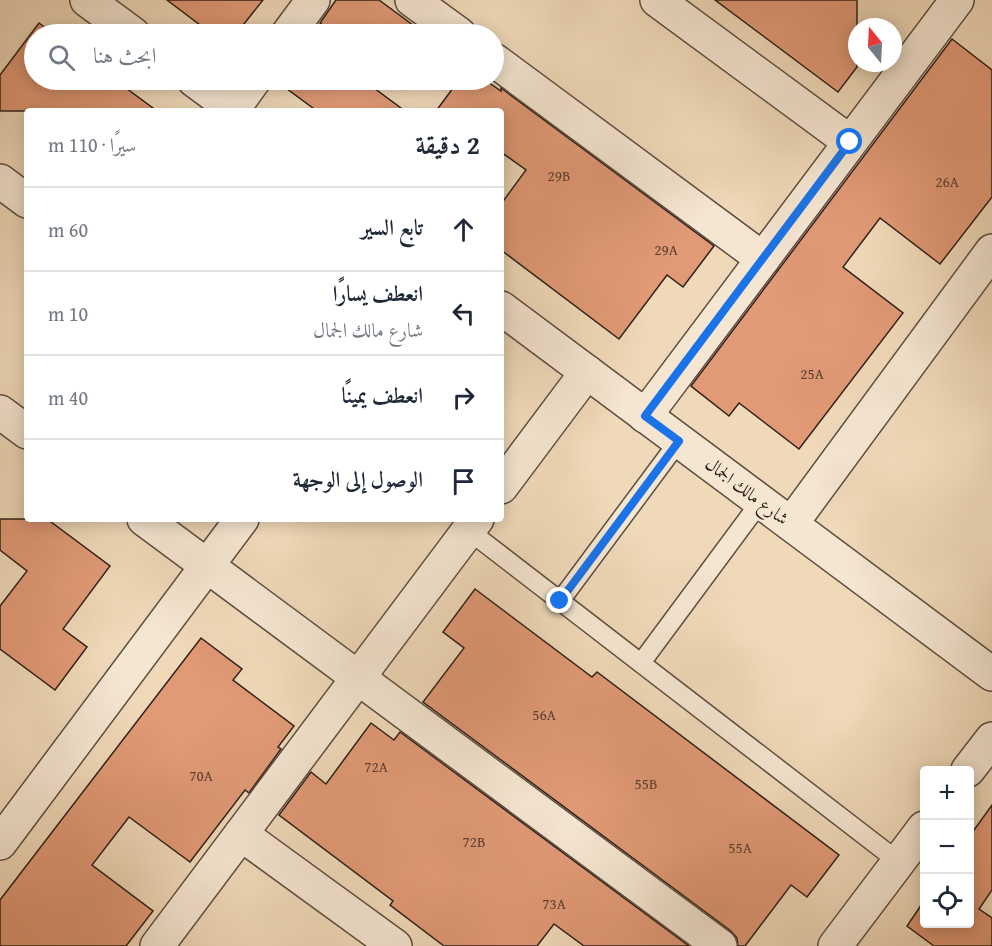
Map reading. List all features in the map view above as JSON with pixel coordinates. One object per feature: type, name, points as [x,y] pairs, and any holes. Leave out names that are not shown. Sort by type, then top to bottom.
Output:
[{"type":"street","points":[[87,0],[119,24]]},
{"type":"street","points":[[295,24],[313,0]]},
{"type":"street","points":[[412,0],[445,24]]},
{"type":"street","points":[[657,0],[850,142]]},
{"type":"street","points":[[645,416],[957,0]]},
{"type":"street","points":[[504,67],[763,259]]},
{"type":"street","points":[[208,90],[232,108]]},
{"type":"street","points":[[236,108],[248,90]]},
{"type":"street","points":[[0,181],[24,199]]},
{"type":"street","points":[[791,524],[992,251]]},
{"type":"street","name":"شارع مالك الجمال","points":[[504,310],[992,674]]},
{"type":"street","points":[[504,483],[587,372]]},
{"type":"street","points":[[148,522],[720,946]]},
{"type":"street","points":[[0,843],[240,522]]},
{"type":"street","points":[[157,946],[472,525]]},
{"type":"street","points":[[972,766],[992,739]]},
{"type":"street","points":[[835,946],[920,833]]},
{"type":"street","points":[[241,834],[394,946]]},
{"type":"lane","points":[[560,601],[679,441]]},
{"type":"lane","points":[[641,663],[761,501]]},
{"type":"lane","points":[[472,525],[560,601],[899,862]]},
{"type":"building","points":[[167,0],[263,0],[244,24],[199,24]]},
{"type":"building","points":[[336,0],[379,0],[411,24],[321,24]]},
{"type":"building","points":[[715,0],[857,0],[857,18],[848,18],[848,72],[853,72],[838,92]]},
{"type":"building","points":[[952,39],[992,70],[992,197],[940,264],[880,218],[843,267],[903,313],[799,449],[739,403],[729,416],[691,386]]},
{"type":"building","points":[[24,43],[24,90],[129,90],[153,108],[24,108],[24,111],[0,111],[0,75]]},
{"type":"building","points":[[289,90],[377,90],[401,108],[313,108]]},
{"type":"building","points":[[452,90],[504,90],[714,246],[683,287],[667,275],[619,339],[504,252],[504,200],[526,170],[504,154],[504,108],[438,108]]},
{"type":"building","points":[[0,519],[51,522],[110,566],[63,629],[87,647],[55,690],[0,649],[0,606],[27,571],[0,550]]},
{"type":"building","points":[[475,589],[592,677],[597,672],[839,855],[807,897],[791,885],[745,946],[738,946],[737,938],[731,931],[423,702],[464,648],[443,632]]},
{"type":"building","points":[[201,638],[242,669],[233,680],[294,726],[278,747],[281,749],[249,793],[245,790],[190,862],[129,817],[92,865],[153,911],[126,946],[0,946],[0,900]]},
{"type":"building","points":[[371,723],[394,740],[400,732],[689,946],[584,946],[554,924],[537,946],[444,946],[390,905],[393,901],[279,815],[311,772],[326,784]]},
{"type":"building","points":[[992,805],[992,890],[979,909],[992,918],[992,946],[934,946],[907,926],[920,907],[920,928],[974,928],[974,830]]},
{"type":"route","points":[[560,601],[679,441],[645,416],[850,142]]}]
